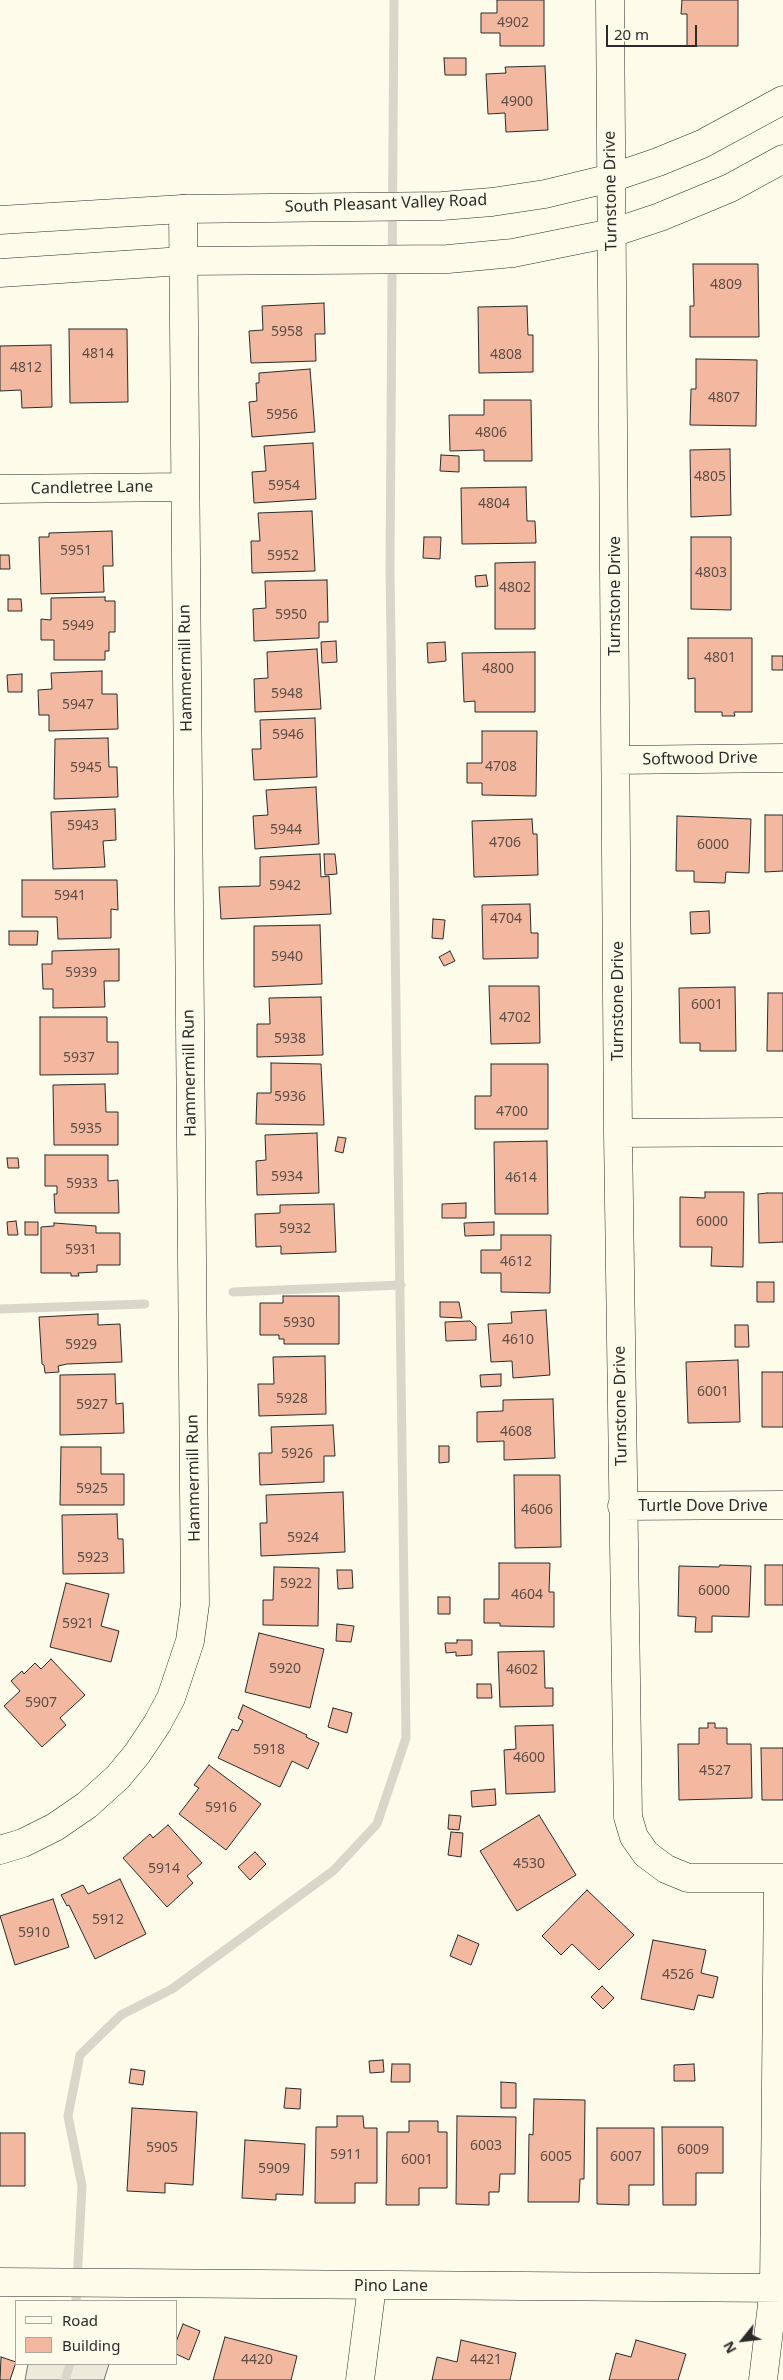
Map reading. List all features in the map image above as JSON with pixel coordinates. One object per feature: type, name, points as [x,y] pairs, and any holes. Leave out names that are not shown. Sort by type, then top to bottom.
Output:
[{"type":"street","name":"Turnstone Drive","points":[[610,0],[618,1133],[628,1817],[634,1837],[646,1854],[666,1869],[688,1878],[780,1878]]},
{"type":"street","name":"South Pleasant Valley Road","points":[[0,220],[183,209],[426,206],[492,202],[545,194],[611,178],[658,162],[702,144],[783,100]]},
{"type":"street","points":[[0,273],[183,261],[426,260],[513,253],[612,232],[694,204],[730,188],[783,159]]},
{"type":"street","name":"Hammermill Run","points":[[0,1850],[23,1843],[55,1827],[87,1805],[118,1776],[137,1754],[157,1724],[171,1698],[190,1641],[195,1604],[183,209]]},
{"type":"street","name":"Candletree Lane","points":[[0,489],[184,487]]},
{"type":"street","name":"Softwood Drive","points":[[616,760],[783,758]]},
{"type":"street","points":[[618,1133],[783,1132]]},
{"type":"street","name":"Turtle Dove Drive","points":[[622,1506],[783,1505]]},
{"type":"street","points":[[763,2380],[778,2288],[780,1878]]},
{"type":"street","name":"Pino Lane","points":[[0,2282],[778,2288]]},
{"type":"street","points":[[360,2380],[372,2286]]},
{"type":"shaded area","points":[[28,2365],[109,2365],[104,2380],[25,2380]]},
{"type":"building","points":[[497,0],[544,0],[544,46],[500,46],[500,33],[481,33],[481,13],[497,13]]},
{"type":"building","points":[[682,0],[738,0],[738,46],[687,46],[687,14],[681,14]]},
{"type":"building","points":[[444,58],[466,58],[466,75],[445,75]]},
{"type":"building","points":[[545,66],[548,130],[506,132],[505,113],[488,114],[486,74],[506,73],[505,67]]},
{"type":"building","points":[[693,264],[758,264],[759,337],[690,337],[690,306],[694,306]]},
{"type":"building","points":[[324,303],[325,334],[315,334],[316,361],[251,363],[249,331],[263,330],[262,306]]},
{"type":"building","points":[[527,306],[528,335],[533,335],[533,372],[479,373],[478,307]]},
{"type":"building","points":[[69,329],[127,329],[128,402],[70,403]]},
{"type":"building","points":[[51,345],[52,407],[22,408],[21,390],[0,391],[0,346]]},
{"type":"building","points":[[696,359],[757,360],[756,426],[690,425],[691,389],[696,389]]},
{"type":"building","points":[[310,369],[315,432],[252,437],[249,402],[257,401],[256,383],[259,383],[259,373]]},
{"type":"building","points":[[484,400],[531,400],[532,461],[484,461],[484,450],[450,451],[449,415],[484,415]]},
{"type":"building","points":[[313,443],[316,499],[254,503],[252,472],[266,471],[264,446]]},
{"type":"building","points":[[730,449],[731,515],[691,517],[690,450]]},
{"type":"building","points":[[441,455],[459,456],[459,472],[440,471]]},
{"type":"building","points":[[526,487],[527,521],[535,521],[536,543],[462,544],[461,488]]},
{"type":"building","points":[[312,511],[315,571],[252,573],[251,541],[260,541],[258,513]]},
{"type":"building","points":[[112,531],[113,566],[103,566],[104,592],[41,594],[39,537],[49,537],[49,533]]},
{"type":"building","points":[[424,537],[441,537],[440,559],[423,558]]},
{"type":"building","points":[[691,537],[731,537],[731,610],[691,609]]},
{"type":"building","points":[[0,555],[9,555],[10,569],[0,569]]},
{"type":"building","points":[[535,562],[535,629],[495,629],[495,563]]},
{"type":"building","points":[[486,575],[488,586],[476,587],[475,576]]},
{"type":"building","points":[[327,580],[328,622],[319,622],[319,638],[254,641],[253,609],[266,608],[265,581]]},
{"type":"building","points":[[105,597],[105,601],[115,601],[115,632],[109,632],[109,651],[105,651],[105,660],[54,660],[54,640],[41,640],[41,619],[51,620],[51,598]]},
{"type":"building","points":[[8,599],[21,599],[22,611],[8,611]]},
{"type":"building","points":[[688,638],[752,638],[752,712],[734,712],[735,716],[722,716],[722,712],[695,712],[695,678],[688,679]]},
{"type":"building","points":[[336,641],[337,662],[322,663],[321,642]]},
{"type":"building","points":[[445,642],[446,661],[428,663],[427,643]]},
{"type":"building","points":[[317,649],[321,709],[255,712],[254,679],[268,678],[267,652]]},
{"type":"building","points":[[535,652],[535,712],[475,712],[475,701],[464,702],[462,653]]},
{"type":"building","points":[[772,656],[783,656],[783,670],[772,670]]},
{"type":"building","points":[[102,671],[102,694],[117,694],[118,729],[49,731],[49,715],[39,715],[38,690],[52,689],[51,673]]},
{"type":"building","points":[[22,674],[22,692],[8,692],[7,675]]},
{"type":"building","points":[[315,718],[317,777],[254,780],[252,749],[261,749],[260,720]]},
{"type":"building","points":[[482,731],[537,731],[536,796],[482,795],[482,783],[467,783],[467,763],[482,763]]},
{"type":"building","points":[[108,738],[109,767],[117,767],[118,797],[54,799],[55,739]]},
{"type":"building","points":[[316,787],[319,844],[255,849],[253,816],[268,815],[266,790]]},
{"type":"building","points":[[115,809],[116,840],[103,841],[105,867],[53,869],[51,812]]},
{"type":"building","points":[[765,815],[783,815],[783,871],[765,872]]},
{"type":"building","points":[[677,816],[751,819],[749,873],[726,872],[725,883],[694,882],[694,871],[676,871]]},
{"type":"building","points":[[532,819],[533,834],[537,834],[538,875],[474,877],[472,821]]},
{"type":"building","points":[[320,854],[321,877],[329,876],[331,914],[221,919],[219,887],[260,886],[260,857]]},
{"type":"building","points":[[324,854],[335,854],[337,874],[325,875]]},
{"type":"building","points":[[22,880],[117,880],[118,910],[111,909],[111,938],[58,939],[57,917],[22,917]]},
{"type":"building","points":[[530,904],[531,933],[538,933],[538,958],[483,959],[482,905]]},
{"type":"building","points":[[709,911],[710,933],[691,934],[690,912]]},
{"type":"building","points":[[433,919],[445,920],[443,939],[432,938]]},
{"type":"building","points":[[320,925],[322,984],[254,987],[254,926]]},
{"type":"building","points":[[9,931],[38,931],[37,945],[9,945]]},
{"type":"building","points":[[119,949],[119,981],[104,981],[105,1007],[53,1008],[53,989],[43,989],[42,964],[52,964],[52,951]]},
{"type":"building","points":[[450,951],[455,961],[444,966],[439,957]]},
{"type":"building","points":[[489,986],[539,986],[540,1043],[491,1044]]},
{"type":"building","points":[[735,987],[736,1051],[700,1051],[700,1043],[680,1043],[679,988]]},
{"type":"building","points":[[768,993],[783,993],[783,1051],[767,1051]]},
{"type":"building","points":[[321,997],[323,1055],[257,1057],[257,1024],[270,1024],[269,998]]},
{"type":"building","points":[[40,1017],[107,1017],[107,1042],[118,1042],[118,1074],[40,1075]]},
{"type":"building","points":[[271,1063],[321,1064],[324,1125],[256,1124],[257,1093],[271,1093]]},
{"type":"building","points":[[491,1064],[548,1064],[548,1129],[475,1129],[475,1096],[491,1096]]},
{"type":"building","points":[[105,1084],[106,1112],[118,1112],[118,1145],[54,1145],[53,1085]]},
{"type":"building","points":[[317,1133],[319,1193],[257,1195],[256,1161],[266,1160],[265,1135]]},
{"type":"building","points":[[338,1137],[346,1138],[343,1153],[335,1151]]},
{"type":"building","points":[[547,1141],[548,1214],[495,1214],[494,1142]]},
{"type":"building","points":[[45,1155],[108,1155],[108,1181],[118,1180],[119,1213],[55,1213],[54,1194],[57,1194],[57,1186],[45,1186]]},
{"type":"building","points":[[7,1158],[18,1158],[19,1168],[8,1168]]},
{"type":"building","points":[[705,1192],[744,1192],[743,1267],[711,1266],[712,1247],[680,1247],[680,1197],[705,1198]]},
{"type":"building","points":[[783,1193],[783,1242],[759,1243],[758,1194]]},
{"type":"building","points":[[466,1203],[466,1218],[442,1218],[442,1204]]},
{"type":"building","points":[[334,1204],[336,1252],[281,1254],[281,1246],[256,1247],[255,1214],[280,1213],[280,1205]]},
{"type":"building","points":[[16,1221],[18,1235],[8,1235],[7,1222]]},
{"type":"building","points":[[25,1222],[38,1222],[38,1235],[25,1235]]},
{"type":"building","points":[[494,1222],[494,1235],[465,1236],[464,1223]]},
{"type":"building","points":[[54,1223],[96,1226],[96,1233],[120,1233],[120,1265],[97,1265],[97,1272],[78,1273],[79,1276],[71,1276],[71,1273],[41,1273],[41,1227],[54,1226]]},
{"type":"building","points":[[501,1235],[551,1235],[550,1293],[501,1292],[501,1273],[481,1273],[481,1250],[501,1250]]},
{"type":"building","points":[[757,1282],[774,1282],[774,1302],[757,1302]]},
{"type":"building","points":[[283,1296],[339,1296],[339,1344],[284,1344],[284,1339],[279,1339],[279,1335],[260,1335],[260,1303],[283,1303]]},
{"type":"building","points":[[440,1302],[459,1302],[462,1318],[440,1317]]},
{"type":"building","points":[[546,1310],[550,1375],[513,1378],[512,1361],[491,1362],[488,1324],[512,1323],[511,1312]]},
{"type":"building","points":[[98,1314],[98,1325],[120,1324],[122,1362],[67,1364],[58,1366],[59,1372],[45,1373],[44,1365],[42,1364],[39,1317]]},
{"type":"building","points":[[470,1321],[476,1327],[476,1340],[446,1341],[445,1322]]},
{"type":"building","points":[[735,1325],[748,1325],[749,1347],[735,1347]]},
{"type":"building","points":[[325,1356],[326,1414],[259,1416],[258,1384],[274,1384],[273,1357]]},
{"type":"building","points":[[738,1360],[740,1422],[688,1423],[686,1362]]},
{"type":"building","points":[[762,1372],[783,1372],[783,1427],[762,1427]]},
{"type":"building","points":[[115,1374],[116,1404],[123,1403],[124,1433],[60,1435],[60,1375]]},
{"type":"building","points":[[501,1374],[501,1386],[481,1387],[480,1375]]},
{"type":"building","points":[[553,1399],[555,1458],[504,1460],[504,1441],[477,1442],[477,1412],[503,1411],[503,1400]]},
{"type":"building","points":[[333,1425],[335,1456],[324,1456],[324,1482],[260,1485],[259,1453],[272,1453],[271,1427]]},
{"type":"building","points":[[439,1446],[449,1446],[449,1462],[439,1463]]},
{"type":"building","points":[[61,1447],[101,1447],[101,1474],[124,1474],[124,1505],[60,1505]]},
{"type":"building","points":[[514,1475],[560,1475],[561,1547],[515,1548]]},
{"type":"building","points":[[343,1492],[345,1552],[261,1556],[260,1523],[267,1523],[266,1495]]},
{"type":"building","points":[[117,1514],[118,1539],[123,1539],[124,1573],[63,1574],[62,1515]]},
{"type":"building","points":[[499,1563],[550,1563],[549,1592],[554,1592],[554,1627],[500,1626],[500,1623],[484,1623],[484,1599],[499,1599]]},
{"type":"building","points":[[720,1565],[751,1566],[749,1617],[712,1616],[712,1632],[695,1632],[696,1617],[678,1616],[679,1566],[719,1567]]},
{"type":"building","points":[[765,1565],[783,1565],[783,1605],[765,1605]]},
{"type":"building","points":[[274,1567],[319,1568],[318,1626],[263,1625],[263,1600],[273,1600]]},
{"type":"building","points":[[337,1570],[352,1570],[353,1588],[338,1589]]},
{"type":"building","points":[[66,1583],[109,1594],[101,1626],[119,1631],[111,1662],[50,1647]]},
{"type":"building","points":[[438,1597],[450,1597],[450,1614],[438,1614]]},
{"type":"building","points":[[337,1624],[354,1626],[351,1642],[336,1641]]},
{"type":"building","points":[[259,1633],[324,1649],[310,1708],[245,1692]]},
{"type":"building","points":[[457,1640],[472,1640],[472,1655],[456,1656],[456,1652],[446,1653],[445,1643],[457,1643]]},
{"type":"building","points":[[544,1651],[545,1688],[553,1688],[553,1706],[500,1707],[498,1652]]},
{"type":"building","points":[[51,1659],[85,1695],[60,1718],[66,1725],[42,1747],[4,1706],[20,1691],[11,1681],[22,1671],[24,1674],[35,1663],[41,1669]]},
{"type":"building","points":[[477,1684],[491,1684],[492,1698],[477,1698]]},
{"type":"building","points":[[243,1705],[307,1735],[306,1737],[319,1743],[308,1769],[292,1761],[280,1787],[218,1758],[232,1729],[238,1731],[243,1721],[238,1718]]},
{"type":"building","points":[[333,1708],[352,1713],[347,1733],[328,1727]]},
{"type":"building","points":[[708,1723],[715,1723],[715,1728],[727,1728],[727,1744],[751,1744],[752,1798],[679,1800],[678,1744],[699,1744],[699,1728],[708,1728]]},
{"type":"building","points":[[553,1725],[555,1792],[506,1794],[504,1750],[516,1749],[515,1726]]},
{"type":"building","points":[[761,1748],[783,1748],[783,1800],[762,1800]]},
{"type":"building","points":[[209,1765],[261,1804],[226,1850],[179,1814],[199,1788],[194,1785]]},
{"type":"building","points":[[495,1789],[496,1805],[472,1807],[471,1791]]},
{"type":"building","points":[[449,1815],[461,1816],[459,1830],[448,1829]]},
{"type":"building","points":[[539,1815],[576,1875],[517,1911],[480,1851]]},
{"type":"building","points":[[168,1825],[202,1863],[187,1876],[193,1883],[167,1907],[123,1858],[150,1834],[153,1838]]},
{"type":"building","points":[[451,1832],[463,1833],[461,1857],[448,1855]]},
{"type":"building","points":[[255,1852],[266,1864],[250,1880],[238,1867]]},
{"type":"building","points":[[120,1879],[146,1934],[95,1959],[69,1905],[67,1906],[61,1895],[83,1885],[88,1894]]},
{"type":"building","points":[[587,1890],[634,1935],[599,1970],[572,1944],[561,1955],[542,1936]]},
{"type":"building","points":[[53,1899],[69,1947],[15,1965],[0,1916]]},
{"type":"building","points":[[458,1935],[479,1944],[471,1965],[450,1956]]},
{"type":"building","points":[[653,1940],[706,1950],[701,1973],[718,1977],[713,1998],[698,1995],[694,2010],[641,1999]]},
{"type":"building","points":[[602,1986],[614,1998],[603,2009],[591,1997]]},
{"type":"building","points":[[383,2060],[384,2072],[370,2073],[369,2061]]},
{"type":"building","points":[[392,2064],[410,2064],[410,2082],[391,2082]]},
{"type":"building","points":[[694,2064],[695,2081],[674,2081],[674,2065]]},
{"type":"building","points":[[131,2069],[145,2071],[143,2085],[129,2083]]},
{"type":"building","points":[[501,2082],[516,2083],[516,2108],[501,2108]]},
{"type":"building","points":[[286,2088],[301,2089],[300,2109],[284,2108]]},
{"type":"building","points":[[534,2099],[585,2100],[584,2179],[580,2179],[579,2202],[528,2202],[529,2134],[533,2135]]},
{"type":"building","points":[[132,2108],[197,2112],[193,2185],[165,2183],[165,2193],[127,2191]]},
{"type":"building","points":[[337,2116],[363,2116],[364,2128],[377,2128],[377,2183],[355,2183],[355,2203],[315,2203],[316,2127],[337,2127]]},
{"type":"building","points":[[457,2116],[516,2117],[515,2174],[500,2174],[499,2192],[489,2192],[489,2205],[456,2204]]},
{"type":"building","points":[[409,2121],[438,2121],[438,2132],[447,2132],[447,2188],[419,2188],[419,2205],[386,2205],[387,2132],[409,2132]]},
{"type":"building","points":[[662,2127],[723,2127],[723,2173],[696,2173],[696,2205],[663,2205]]},
{"type":"building","points":[[597,2128],[654,2128],[654,2185],[629,2185],[629,2205],[597,2204]]},
{"type":"building","points":[[0,2133],[25,2133],[25,2186],[0,2186]]},
{"type":"building","points":[[245,2140],[305,2144],[303,2195],[276,2194],[276,2200],[242,2198]]},
{"type":"building","points":[[183,2324],[200,2331],[189,2360],[178,2355],[178,2337]]},
{"type":"building","points":[[225,2337],[297,2356],[291,2380],[213,2380]]},
{"type":"building","points":[[461,2340],[516,2353],[510,2380],[432,2380],[437,2357],[457,2362]]},
{"type":"building","points":[[636,2340],[686,2354],[678,2380],[609,2380],[616,2353],[631,2357]]},
{"type":"building","points":[[1,2357],[15,2362],[10,2380],[0,2380]]},
{"type":"waterway","points":[[76,2300],[82,2186],[68,2116],[80,2055],[121,2015],[172,1989],[333,1871],[377,1824],[406,1738],[390,568],[394,0]]},
{"type":"waterway","points":[[233,1292],[401,1285]]},
{"type":"waterway","points":[[0,1309],[145,1304]]},
{"type":"waterway","points":[[65,2380],[70,2365]]}]
